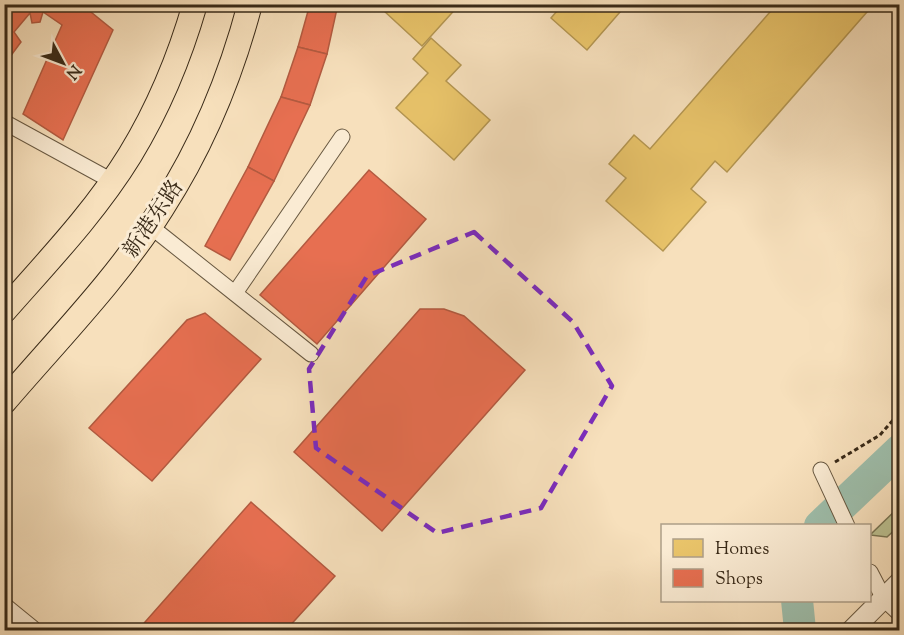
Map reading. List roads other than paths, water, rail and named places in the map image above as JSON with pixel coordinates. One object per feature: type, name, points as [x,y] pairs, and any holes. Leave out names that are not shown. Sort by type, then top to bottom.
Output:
[{"type":"main road","points":[[4,311],[83,220],[130,154],[153,113],[174,64],[195,4]]},
{"type":"main road","name":"新港东路","points":[[4,402],[111,277],[150,226],[182,174],[222,90],[240,44],[250,4]]},
{"type":"street","points":[[4,122],[112,181]]},
{"type":"street","points":[[235,293],[342,136]]},
{"type":"street","points":[[150,226],[311,354]]},
{"type":"street","points":[[821,470],[847,524]]},
{"type":"street","points":[[871,574],[884,598],[900,614]]},
{"type":"street","points":[[852,630],[900,582]]},
{"type":"street","points":[[4,608],[31,630]]},
{"type":"waterway","points":[[822,524],[900,450]]},
{"type":"waterway","points":[[797,602],[800,630]]}]
